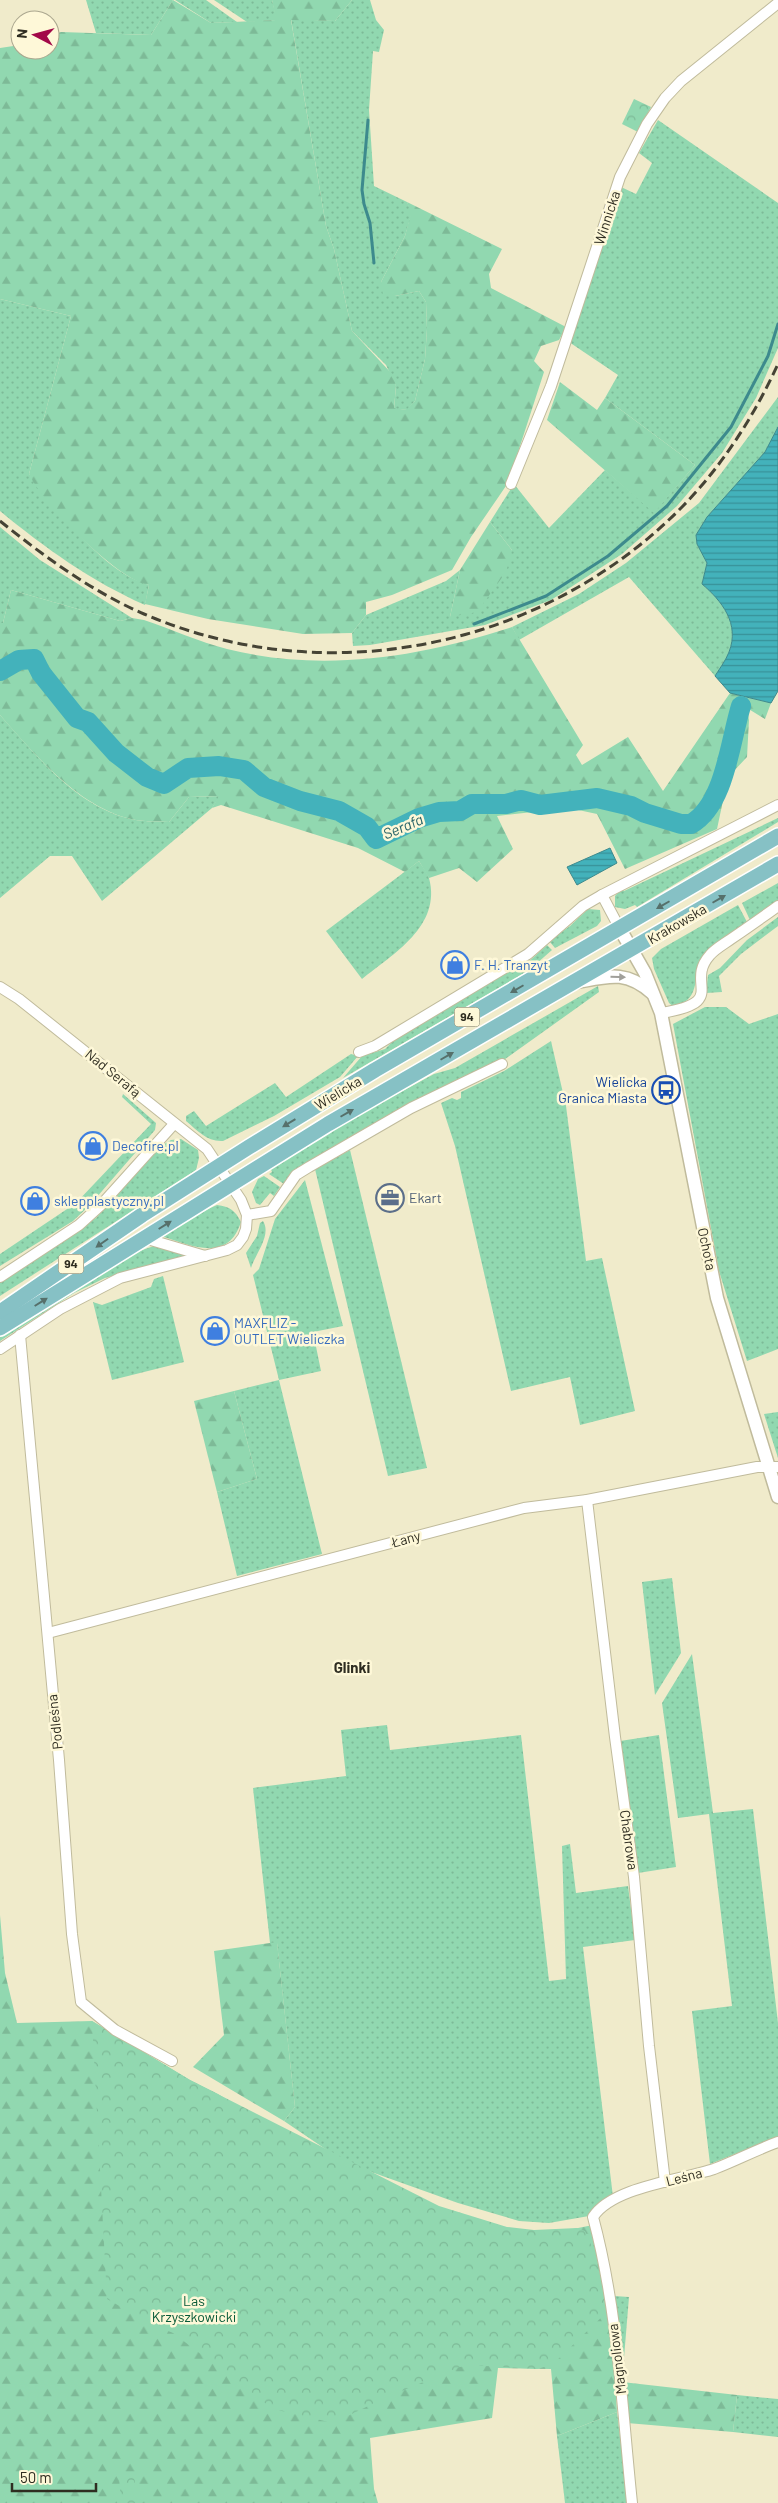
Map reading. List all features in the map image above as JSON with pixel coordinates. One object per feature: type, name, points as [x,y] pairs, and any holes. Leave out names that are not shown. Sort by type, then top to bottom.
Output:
[{"type":"main road","name":"Krakowska","points":[[687,890],[778,836]]},
{"type":"main road","name":"Krakowska","points":[[575,982],[778,864]]},
{"type":"main road","name":"Wielicka","points":[[0,1312],[218,1166],[375,1070],[687,890]]},
{"type":"main road","name":"Wielicka","points":[[0,1328],[328,1124],[575,982]]},
{"type":"street","name":"Winnicka","points":[[511,484],[551,386],[620,177],[647,124],[665,98],[681,81],[778,3]]},
{"type":"street","points":[[359,1052],[375,1046],[528,954],[583,906],[778,805]]},
{"type":"street","points":[[602,895],[620,929]]},
{"type":"street","points":[[661,1013],[680,1010],[697,1003],[701,997],[703,971],[711,954],[778,906]]},
{"type":"street","name":"Ochota","points":[[620,929],[655,996],[661,1013],[717,1298],[774,1467],[778,1497]]},
{"type":"street","points":[[575,982],[620,975],[642,984],[655,996]]},
{"type":"street","name":"Nad Serafą","points":[[0,987],[19,998],[207,1149],[241,1200],[247,1215]]},
{"type":"street","points":[[0,1349],[78,1298],[120,1278],[206,1256],[237,1245],[246,1229],[247,1215],[271,1211],[296,1176],[309,1167],[411,1108],[502,1064]]},
{"type":"street","points":[[0,1277],[79,1225],[101,1206],[174,1124]]},
{"type":"street","points":[[144,1238],[206,1256]]},
{"type":"street","name":"Podleśna","points":[[20,1335],[48,1633],[72,1934],[82,2002],[115,2030],[172,2061]]},
{"type":"street","name":"Łany","points":[[48,1633],[524,1508],[587,1500],[718,1474],[774,1467]]},
{"type":"street","name":"Chabrowa","points":[[587,1500],[615,1737],[634,1877],[649,2046],[666,2182]]},
{"type":"street","name":"Leśna","points":[[593,2217],[598,2209],[612,2200],[666,2182],[711,2170],[778,2142]]},
{"type":"street","name":"Magnoliowa","points":[[593,2217],[605,2274],[615,2340],[632,2503]]},
{"type":"green space","points":[[86,0],[173,0],[151,35],[96,33]]},
{"type":"green space","points":[[173,0],[211,23],[276,20],[272,0],[352,0],[335,21],[291,20],[326,226],[334,249],[352,331],[393,375],[396,386],[394,408],[406,410],[415,401],[425,359],[427,329],[426,302],[419,291],[395,296],[383,295],[381,282],[405,236],[411,213],[407,202],[502,249],[489,274],[491,288],[566,327],[559,340],[541,346],[534,361],[544,372],[508,483],[471,537],[452,570],[392,595],[366,602],[366,615],[352,633],[303,634],[208,619],[145,604],[149,585],[138,582],[122,572],[92,548],[47,501],[29,474],[71,316],[0,299],[0,48],[10,46],[10,60],[60,60],[61,32],[151,35]]},
{"type":"green space","points":[[175,0],[206,0],[237,22],[211,23]]},
{"type":"green space","points":[[214,0],[272,0],[277,20],[247,22]]},
{"type":"green space","points":[[352,0],[370,0],[376,20],[384,30],[379,52],[373,51],[369,110],[374,186],[407,202],[412,212],[405,236],[381,282],[395,296],[419,291],[426,302],[425,359],[415,401],[407,410],[394,409],[396,386],[386,365],[352,331],[334,249],[326,226],[291,19],[335,21]]},
{"type":"green space","points":[[634,99],[651,107],[638,132],[622,124]]},
{"type":"green space","points":[[658,120],[778,203],[778,348],[756,398],[722,453],[677,506],[622,554],[551,600],[485,625],[370,645],[353,646],[352,633],[366,615],[446,581],[460,570],[450,617],[512,550],[490,522],[514,484],[549,528],[605,470],[654,512],[695,465],[605,398],[618,375],[569,342],[621,187],[636,194],[652,163],[639,153]]},
{"type":"green space","points":[[0,299],[71,316],[29,474],[68,522],[98,554],[131,578],[149,585],[145,605],[125,596],[69,563],[0,511]]},
{"type":"green space","points":[[560,382],[597,410],[605,398],[695,465],[654,513],[547,420]]},
{"type":"green space","points":[[778,397],[778,427],[765,452],[707,517],[696,535],[697,544],[707,563],[702,584],[722,606],[731,623],[732,642],[729,652],[715,676],[629,577],[519,640],[512,627],[579,594],[626,563],[699,503]]},
{"type":"green space","points":[[490,522],[512,550],[506,572],[477,612],[450,617],[460,570]]},
{"type":"green space","points":[[0,527],[40,560],[132,618],[120,621],[11,590],[3,623],[0,623]]},
{"type":"green space","points":[[11,590],[120,621],[132,618],[144,620],[227,649],[299,660],[371,658],[407,653],[477,638],[512,627],[583,745],[576,755],[582,765],[628,737],[663,791],[730,693],[771,703],[765,719],[747,708],[749,720],[747,757],[731,774],[717,829],[625,869],[597,814],[569,808],[497,816],[513,849],[477,882],[459,868],[429,878],[419,861],[405,872],[358,848],[221,805],[212,808],[219,796],[189,797],[169,822],[143,821],[127,818],[108,811],[73,790],[27,746],[0,715],[0,623],[3,623]]},
{"type":"green space","points":[[0,715],[27,746],[73,790],[108,811],[127,818],[169,822],[189,797],[220,796],[212,808],[102,901],[72,856],[50,856],[0,898]]},
{"type":"green space","points":[[778,818],[778,822],[637,907],[635,905],[625,909],[615,907],[615,896],[622,888],[624,891]]},
{"type":"green space","points":[[419,861],[429,878],[431,895],[428,911],[422,924],[400,949],[362,979],[326,931]]},
{"type":"green space","points":[[778,883],[778,900],[750,920],[742,903]]},
{"type":"green space","points":[[738,905],[747,922],[709,949],[700,962],[695,985],[690,997],[684,1003],[674,1007],[669,1003],[654,969],[652,958],[661,949]]},
{"type":"green space","points":[[588,909],[600,910],[601,921],[597,926],[555,948],[549,941],[570,926]]},
{"type":"green space","points":[[778,917],[778,926],[741,954],[719,976],[722,992],[706,993],[708,975],[720,968],[747,940]]},
{"type":"green space","points":[[547,945],[552,950],[528,971],[343,1078],[362,1056],[385,1049],[400,1034],[522,962],[524,966]]},
{"type":"green space","points":[[598,986],[599,992],[501,1062],[402,1109],[295,1170],[284,1184],[269,1174],[272,1172],[270,1167],[325,1133],[434,1074],[455,1068]]},
{"type":"green space","points":[[705,1007],[726,1007],[749,1024],[778,1014],[778,1349],[747,1361],[719,1271],[673,1024]]},
{"type":"green space","points":[[551,1041],[566,1106],[586,1261],[602,1258],[635,1411],[580,1425],[570,1377],[511,1391],[455,1146],[441,1103],[452,1098],[457,1100],[461,1098],[461,1092],[504,1071]]},
{"type":"green space","points":[[351,1054],[358,1056],[340,1077],[274,1116],[223,1141],[207,1138],[186,1121],[186,1116],[194,1111],[206,1126],[275,1083],[286,1097]]},
{"type":"green space","points":[[123,1094],[156,1123],[155,1130],[89,1206],[73,1221],[0,1266],[0,1254],[76,1203],[151,1124],[122,1097]]},
{"type":"green space","points":[[181,1139],[198,1150],[199,1158],[196,1170],[0,1296],[0,1281],[96,1218],[161,1146],[171,1140]]},
{"type":"green space","points":[[350,1150],[427,1468],[388,1476],[315,1169]]},
{"type":"green space","points":[[264,1176],[280,1187],[274,1196],[270,1193],[260,1205],[256,1203],[252,1192],[258,1179]]},
{"type":"green space","points":[[305,1180],[343,1326],[313,1332],[321,1371],[279,1380],[253,1275],[259,1269],[275,1219]]},
{"type":"green space","points":[[217,1205],[232,1210],[241,1222],[235,1235],[227,1243],[218,1247],[197,1247],[161,1236],[199,1213]]},
{"type":"green space","points":[[263,1221],[265,1226],[264,1238],[251,1268],[246,1253],[257,1236],[260,1223]]},
{"type":"green space","points":[[154,1246],[183,1252],[184,1256],[105,1278],[74,1293],[0,1341],[0,1336],[93,1274],[113,1263]]},
{"type":"green space","points":[[163,1276],[184,1362],[112,1380],[93,1302],[102,1305],[151,1287],[154,1279]]},
{"type":"green space","points":[[279,1380],[322,1554],[237,1576],[217,1492],[257,1479],[234,1391]]},
{"type":"green space","points":[[234,1391],[257,1479],[217,1492],[194,1401]]},
{"type":"green space","points":[[778,1412],[778,1458],[764,1414]]},
{"type":"green space","points":[[672,1578],[681,1653],[655,1695],[642,1582]]},
{"type":"green space","points":[[692,1654],[713,1813],[753,1809],[778,2023],[778,2137],[710,2164],[692,2011],[732,2006],[709,1814],[678,1818],[662,1703]]},
{"type":"green space","points":[[387,1725],[390,1750],[521,1735],[549,1981],[566,1979],[562,1846],[570,1844],[576,1893],[628,1886],[635,1940],[583,1947],[613,2197],[589,2216],[549,2223],[519,2221],[458,2203],[346,2163],[284,2121],[295,2107],[277,1943],[270,1943],[253,1788],[346,1776],[341,1730]]},
{"type":"green space","points":[[659,1735],[676,1867],[638,1873],[620,1741]]},
{"type":"green space","name":"Las Krzyszkowicki","points":[[0,1915],[5,1973],[17,2023],[92,2021],[190,2080],[218,2094],[340,2171],[472,2227],[553,2233],[598,2224],[613,2349],[617,2412],[557,2436],[551,2369],[498,2368],[492,2418],[370,2438],[374,2489],[378,2503],[0,2503]]},
{"type":"green space","points":[[277,1942],[295,2107],[284,2121],[193,2067],[224,2035],[214,1951]]},
{"type":"green space","name":"Las Krzyszkowicki","points":[[92,2021],[190,2080],[439,2206],[507,2227],[534,2230],[577,2228],[585,2231],[596,2261],[607,2312],[552,2365],[537,2369],[470,2365],[460,2367],[387,2397],[333,2423],[273,2409],[173,2333],[155,2326],[107,2299]]},
{"type":"green space","points":[[614,2296],[629,2297],[622,2382]]},
{"type":"green space","points":[[622,2382],[737,2395],[733,2432],[627,2423]]},
{"type":"green space","points":[[737,2395],[778,2399],[778,2437],[733,2432]]},
{"type":"green space","points":[[617,2412],[628,2503],[565,2503],[557,2436]]},
{"type":"green space","points":[[119,2476],[134,2476],[138,2503],[121,2503]]},
{"type":"water","points":[[778,427],[778,691],[771,703],[730,693],[715,676],[729,652],[732,642],[731,623],[722,606],[702,584],[707,563],[697,544],[696,535],[707,517],[765,452]]},
{"type":"water","points":[[610,848],[617,863],[577,885],[567,867]]},
{"type":"waterway","points":[[368,120],[362,190],[370,223],[374,263]]},
{"type":"waterway","points":[[474,624],[546,596],[608,556],[667,506],[731,427],[768,356],[778,324]]},
{"type":"waterway","name":"Serafa","points":[[0,671],[19,660],[34,659],[41,673],[77,718],[88,722],[116,753],[147,777],[164,784],[188,768],[219,766],[244,770],[264,787],[300,801],[339,811],[367,827],[376,839],[419,818],[439,812],[460,811],[472,804],[506,804],[521,800],[540,805],[597,798],[631,806],[645,813],[681,824],[691,824],[702,815],[712,802],[719,788],[741,706]]},
{"type":"railway","points":[[0,521],[51,560],[105,595],[144,614],[214,638],[286,650],[358,652],[430,643],[499,624],[565,594],[627,555],[682,507],[711,474],[748,421],[778,364]]},
{"type":"place","name":"F. H. Tranzyt","points":[[455,965]]},
{"type":"place","name":"Wielicka Granica Miasta","points":[[666,1090]]},
{"type":"place","name":"Decofire.pl","points":[[93,1146]]},
{"type":"place","name":"Ekart","points":[[390,1198]]},
{"type":"place","name":"sklepplastyczny.pl","points":[[35,1201]]},
{"type":"place","name":"MAXFLIZ - OUTLET Wieliczka","points":[[215,1331]]},
{"type":"district","name":"Glinki","points":[[352,1668]]}]
